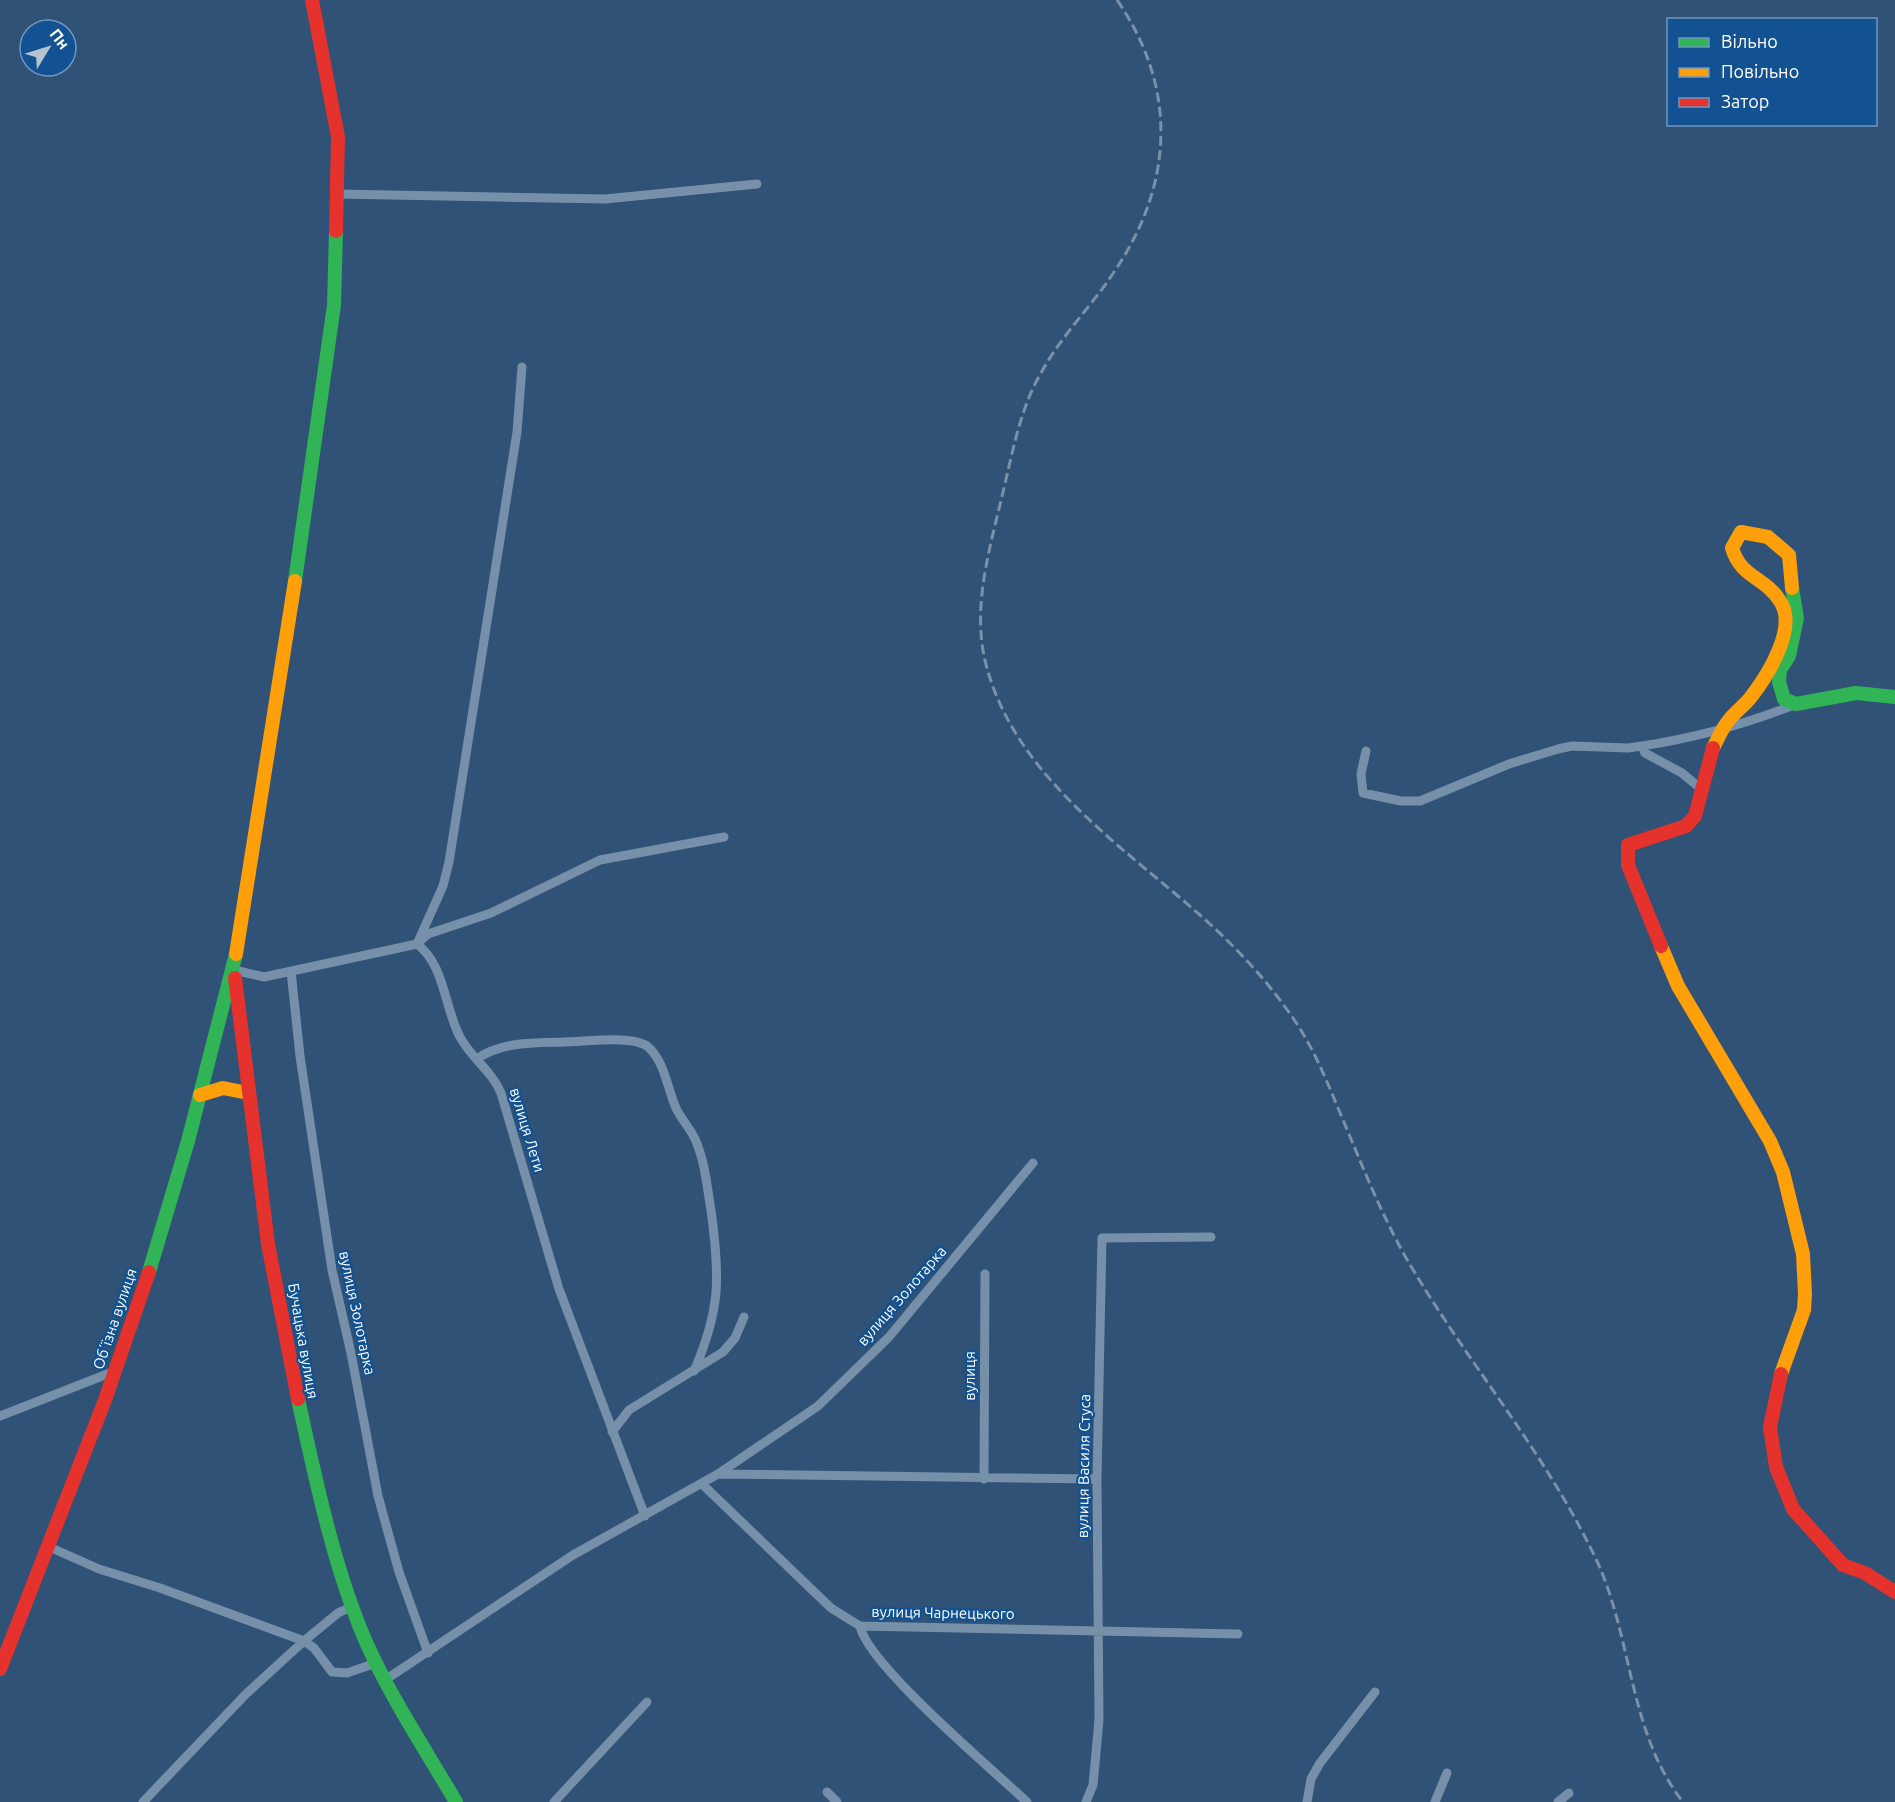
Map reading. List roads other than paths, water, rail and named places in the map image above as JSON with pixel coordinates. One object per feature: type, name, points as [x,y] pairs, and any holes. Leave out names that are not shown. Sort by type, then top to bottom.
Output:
[{"type":"main road","points":[[234,970],[311,476],[334,305],[338,137],[312,0]]},
{"type":"main road","points":[[1895,696],[1856,693],[1796,704],[1784,699],[1779,682],[1780,670],[1789,656],[1797,618],[1789,574],[1789,555],[1775,541],[1760,532],[1741,532],[1732,548],[1737,564],[1773,590],[1783,605],[1785,632],[1780,647],[1751,697],[1725,726],[1710,753],[1695,816],[1686,826],[1628,845],[1628,866],[1678,986],[1770,1141],[1783,1172],[1803,1254],[1804,1310],[1789,1346],[1775,1394],[1770,1427],[1776,1467],[1793,1509],[1822,1544],[1843,1565],[1865,1574],[1895,1592]]},
{"type":"main road","name":"Бучацька вулиця","points":[[234,970],[248,1093],[274,1277],[296,1397],[315,1474],[354,1606],[376,1663],[456,1802]]},
{"type":"main road","name":"Обʼїзна вулиця","points":[[0,1669],[115,1371],[158,1243],[234,970]]},
{"type":"main road","points":[[200,1095],[223,1088],[248,1093]]},
{"type":"street","points":[[337,194],[604,199],[757,184]]},
{"type":"street","points":[[417,944],[448,870],[517,432],[522,368]]},
{"type":"street","points":[[1366,751],[1361,774],[1364,793],[1401,801],[1420,801],[1509,764],[1558,749],[1572,746],[1628,748],[1676,740],[1768,715],[1796,704]]},
{"type":"street","points":[[1642,746],[1645,753],[1682,773],[1700,788]]},
{"type":"street","points":[[234,970],[259,977],[417,944],[428,934],[491,913],[600,860],[724,837]]},
{"type":"street","name":"вулиця Лети","points":[[417,944],[433,962],[454,1025],[465,1046],[501,1093],[559,1289],[645,1516]]},
{"type":"street","name":"вулиця Золотарка","points":[[291,971],[300,1056],[332,1270],[351,1353],[378,1496],[399,1572],[428,1653]]},
{"type":"street","points":[[477,1059],[490,1051],[517,1045],[598,1041],[640,1043],[654,1056],[662,1068],[677,1110],[698,1146],[716,1245],[717,1301],[694,1371]]},
{"type":"street","name":"вулиця Золотарка","points":[[385,1680],[573,1555],[702,1484],[818,1406],[889,1337],[1034,1163]]},
{"type":"street","name":"вулиця Василя Стуса","points":[[1086,1802],[1094,1785],[1099,1720],[1097,1479],[1102,1239],[1210,1237]]},
{"type":"street","name":"вулиця","points":[[984,1479],[986,1274]]},
{"type":"street","points":[[612,1432],[625,1413],[694,1371],[730,1345],[744,1317]]},
{"type":"street","points":[[0,1416],[115,1371]]},
{"type":"street","points":[[718,1474],[1097,1479]]},
{"type":"street","name":"вулиця Чарнецького","points":[[702,1484],[831,1608],[860,1626],[1238,1634]]},
{"type":"street","points":[[47,1546],[99,1569],[160,1588],[304,1641],[314,1648],[332,1672],[347,1673],[376,1663]]},
{"type":"street","points":[[143,1802],[246,1694],[338,1612],[354,1606]]},
{"type":"street","points":[[860,1626],[867,1642],[918,1702],[1027,1802]]},
{"type":"street","points":[[1306,1802],[1311,1779],[1320,1763],[1375,1692]]},
{"type":"street","points":[[554,1802],[647,1702]]},
{"type":"street","points":[[1435,1802],[1447,1773]]},
{"type":"street","points":[[827,1792],[837,1802]]},
{"type":"street","points":[[1558,1802],[1569,1793]]},
{"type":"railway","points":[[1117,0],[1137,33],[1151,67],[1159,102],[1161,136],[1157,170],[1148,205],[1134,239],[1105,285],[1049,359],[1022,416],[985,573],[981,614],[984,656],[997,697],[1017,735],[1041,769],[1102,831],[1227,940],[1276,994],[1303,1034],[1401,1249],[1435,1305],[1554,1483],[1596,1559],[1608,1589],[1651,1746],[1665,1775],[1683,1802]]}]
